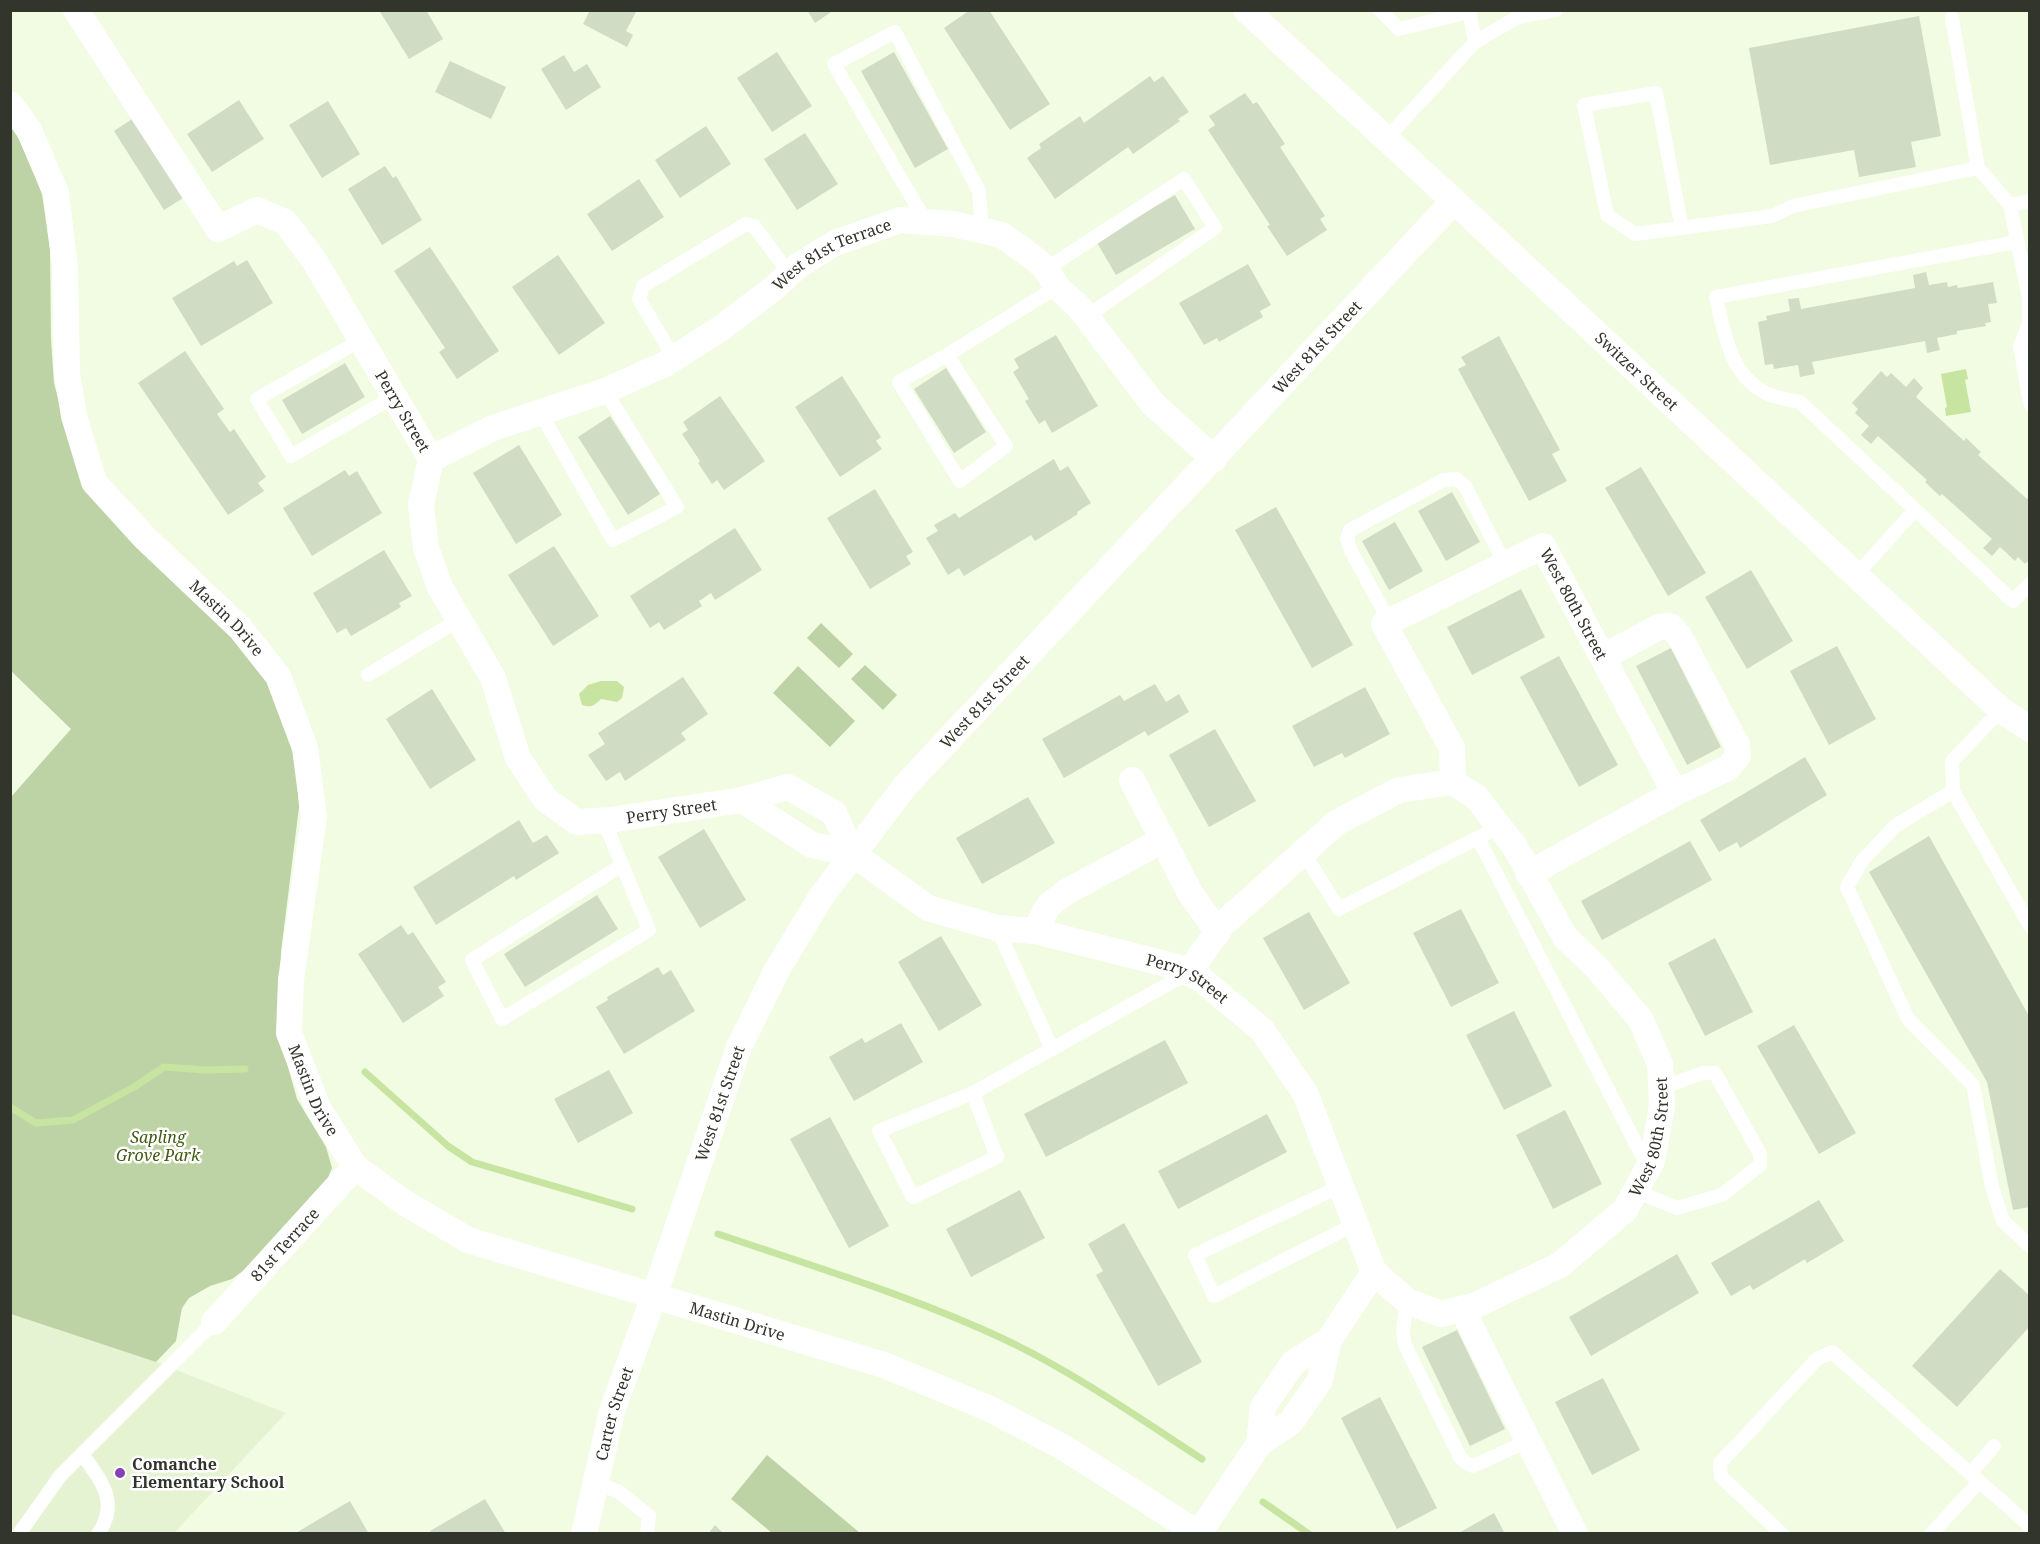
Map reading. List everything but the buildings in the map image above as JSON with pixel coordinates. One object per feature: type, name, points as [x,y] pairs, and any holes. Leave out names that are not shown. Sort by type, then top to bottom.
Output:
[{"type":"street","name":"Perry Street","points":[[76,10],[218,229],[257,210],[285,222],[314,261],[395,396],[430,459],[421,505],[426,548],[440,586],[493,678],[518,758],[545,799],[577,822],[742,800],[788,788],[834,813],[853,854]]},
{"type":"street","name":"Switzer Street","points":[[1246,10],[2001,710],[2030,729]]},
{"type":"street","name":"Mastin Drive","points":[[10,104],[29,130],[56,194],[65,266],[67,373],[74,416],[94,482],[144,537],[240,628],[278,676],[305,748],[314,817],[291,980],[289,1033],[318,1108],[355,1167],[405,1203],[468,1240],[884,1365],[990,1409],[1065,1449],[1199,1533]]},
{"type":"street","name":"West 81st Street","points":[[654,1296],[739,1047],[778,968],[821,897],[905,786],[1454,201]]},
{"type":"street","name":"West 81st Terrace","points":[[430,459],[493,428],[605,391],[665,364],[720,328],[799,265],[835,243],[900,219],[952,224],[1002,235],[1052,278],[1086,317],[1153,404],[1214,459]]},
{"type":"street","name":"West 80th Street","points":[[1389,621],[1543,546],[1676,793]]},
{"type":"street","points":[[1188,973],[1223,924],[1336,824],[1399,790],[1453,782],[1452,748],[1384,624],[1389,621]]},
{"type":"street","points":[[1528,874],[1676,793],[1728,768],[1738,756],[1737,745],[1680,637],[1670,626],[1659,627],[1602,657]]},
{"type":"street","points":[[1132,780],[1190,893],[1218,932]]},
{"type":"street","name":"West 80th Street","points":[[1374,1272],[1407,1301],[1441,1314],[1474,1306],[1560,1265],[1626,1210],[1652,1161],[1662,1106],[1660,1064],[1641,1020],[1598,969],[1565,937],[1515,847],[1488,832],[1476,797],[1453,782]]},
{"type":"street","name":"Perry Street","points":[[742,800],[812,845],[853,854],[928,908],[997,928],[1035,931],[1174,966],[1201,980],[1262,1030],[1305,1093],[1374,1272]]},
{"type":"street","points":[[1035,931],[1048,906],[1066,892],[1163,840]]},
{"type":"street","name":"81st Terrace","points":[[214,1322],[355,1167]]},
{"type":"street","points":[[1199,1533],[1259,1444],[1263,1407],[1287,1371],[1293,1363],[1329,1340],[1374,1272]]},
{"type":"street","name":"Carter Street","points":[[584,1533],[612,1411],[654,1296]]},
{"type":"street","points":[[1462,1309],[1575,1533]]},
{"type":"lane","points":[[1380,10],[1399,29],[1469,11],[1475,42]]},
{"type":"lane","points":[[1386,139],[1475,42],[1518,17],[1556,10]]},
{"type":"lane","points":[[1952,18],[1978,168],[2010,205],[2029,298],[2029,323],[2020,346],[2030,403]]},
{"type":"lane","points":[[926,222],[834,64],[895,32],[979,191],[982,231]]},
{"type":"lane","points":[[1682,228],[1656,93],[1584,105],[1607,215],[1635,234],[1682,228],[1772,216],[1792,206],[1978,168]]},
{"type":"lane","points":[[947,355],[1006,446],[960,481],[899,382],[947,355],[1184,179],[1215,228],[1086,317]]},
{"type":"lane","points":[[2010,205],[2030,201]]},
{"type":"lane","points":[[674,358],[639,299],[643,286],[746,224],[754,226],[789,273]]},
{"type":"lane","points":[[2017,242],[1716,297],[1728,349],[1754,385],[1769,394],[1800,402],[2013,601],[2030,584]]},
{"type":"lane","points":[[361,340],[257,399],[274,428],[291,456],[395,396]]},
{"type":"lane","points":[[540,412],[613,540],[677,507],[605,391]]},
{"type":"lane","points":[[1389,621],[1351,551],[1347,538],[1350,530],[1444,480],[1456,479],[1465,486],[1505,564]]},
{"type":"lane","points":[[1856,575],[1915,510]]},
{"type":"lane","points":[[368,675],[460,619]]},
{"type":"lane","points":[[2001,710],[1952,761],[1953,791],[2030,926]]},
{"type":"lane","points":[[1953,791],[1895,826],[1862,861],[1847,887],[1908,1019],[1973,1085],[1992,1187],[2003,1221],[2030,1246]]},
{"type":"lane","points":[[604,820],[650,930],[502,1019],[472,960],[622,865]]},
{"type":"lane","points":[[1303,852],[1339,909],[1488,832],[1648,1167]]},
{"type":"lane","points":[[997,928],[1052,1049]]},
{"type":"lane","points":[[973,1093],[997,1157],[913,1197],[879,1131],[973,1093],[1188,973]]},
{"type":"lane","points":[[1635,1191],[1677,1208],[1722,1195],[1760,1165],[1760,1155],[1715,1073],[1703,1073],[1661,1088]]},
{"type":"lane","points":[[1341,1186],[1195,1254],[1214,1296],[1355,1224]]},
{"type":"lane","points":[[1407,1301],[1403,1331],[1405,1345],[1460,1457],[1473,1466],[1528,1441]]},
{"type":"lane","points":[[19,1533],[60,1476],[214,1322]]},
{"type":"lane","points":[[1782,1533],[1721,1477],[1720,1463],[1817,1359],[1832,1352],[2030,1526]]},
{"type":"lane","points":[[1931,1533],[1974,1478],[1994,1446]]},
{"type":"lane","points":[[82,1454],[105,1488],[110,1505],[105,1523],[98,1533]]},
{"type":"lane","points":[[595,1484],[618,1491],[649,1516],[647,1533]]},
{"type":"shaded area","points":[[1966,369],[1968,379],[1965,380],[1971,412],[1946,416],[1945,408],[1947,407],[1941,374]]},
{"type":"shaded area","points":[[601,681],[617,681],[624,687],[622,698],[617,702],[601,699],[592,706],[582,705],[579,694],[588,685]]},
{"type":"shaded area","name":"Comanche Elementary School","points":[[11,1314],[156,1362],[286,1413],[174,1533],[11,1534]]},
{"type":"green space","name":"Sapling Grove Park","points":[[10,125],[23,145],[42,194],[50,249],[54,383],[72,452],[232,635],[266,678],[286,723],[296,766],[299,807],[281,952],[279,1035],[297,1099],[326,1147],[332,1168],[327,1180],[247,1268],[232,1279],[210,1286],[189,1298],[182,1308],[176,1341],[156,1362],[11,1314],[11,797],[71,729],[11,671]]},
{"type":"green space","points":[[821,623],[853,654],[839,668],[807,638]]},
{"type":"green space","points":[[865,665],[897,695],[883,710],[851,679]]},
{"type":"green space","points":[[798,666],[855,721],[830,747],[773,693]]},
{"type":"green space","points":[[767,1455],[860,1533],[772,1533],[731,1499]]},
{"type":"waterway","points":[[10,1107],[36,1123],[73,1120],[134,1087],[164,1067],[205,1070],[245,1069]]},
{"type":"waterway","points":[[365,1072],[448,1146],[472,1162],[632,1209]]},
{"type":"waterway","points":[[718,1234],[937,1310],[1008,1341],[1083,1382],[1202,1459]]},
{"type":"waterway","points":[[1263,1502],[1309,1534]]},
{"type":"place","name":"Comanche Elementary School","points":[[120,1473]]}]
